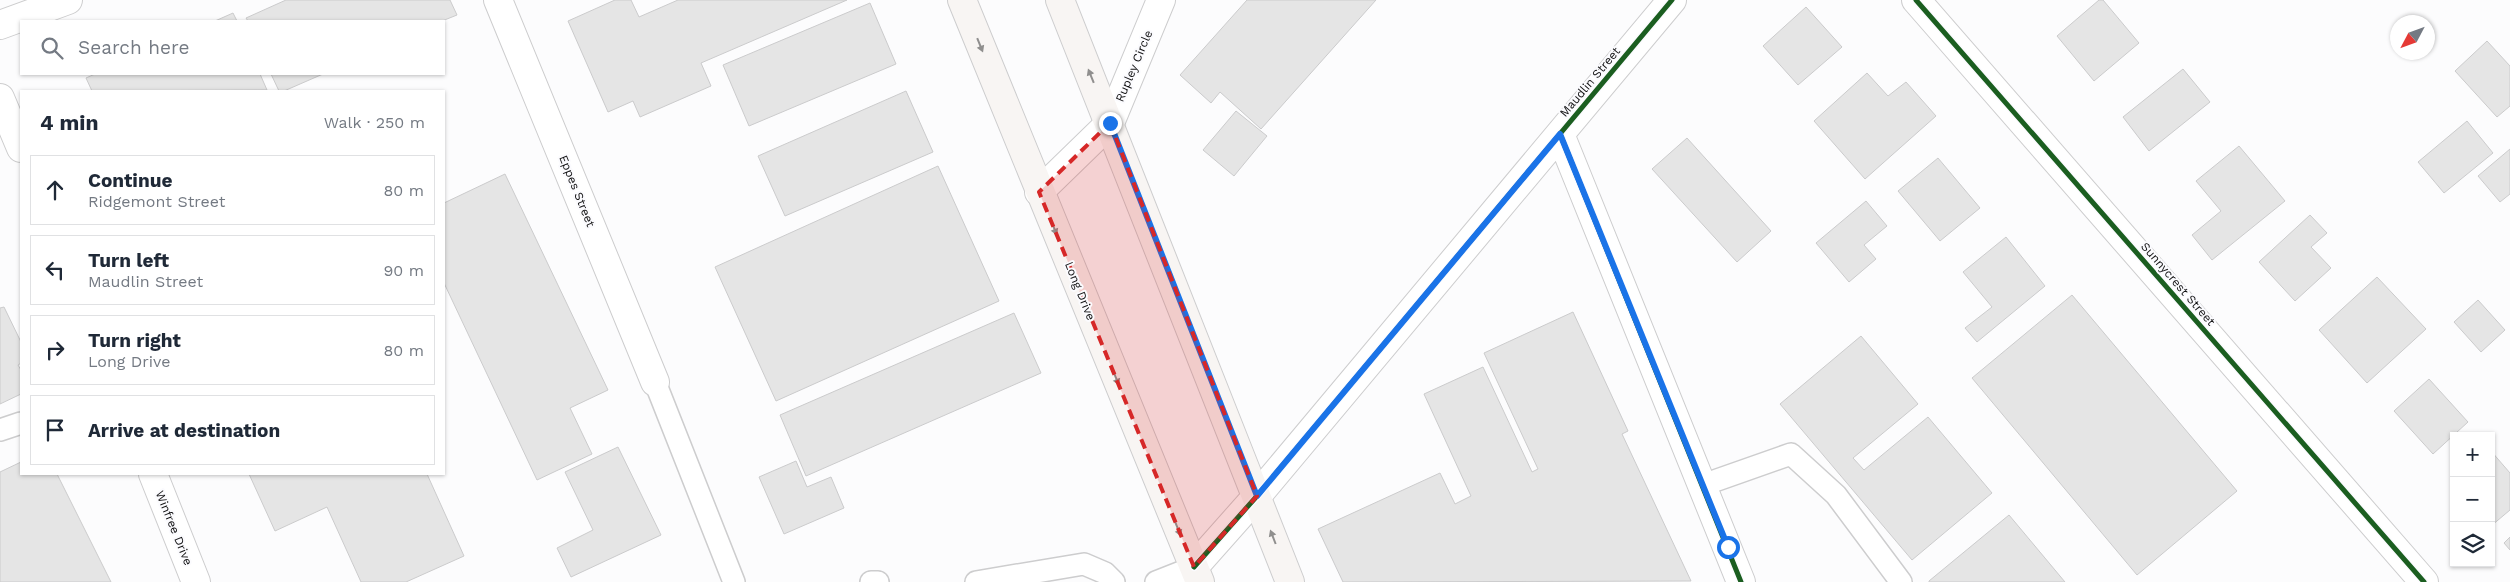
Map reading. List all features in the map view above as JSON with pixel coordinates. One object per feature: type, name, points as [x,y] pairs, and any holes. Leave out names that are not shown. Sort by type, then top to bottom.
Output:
[{"type":"main road","name":"Long Drive","points":[[962,0],[1197,575]]},
{"type":"main road","points":[[1060,0],[1290,582]]},
{"type":"street","points":[[0,25],[68,0]]},
{"type":"street","name":"Eppes Street","points":[[498,0],[655,382]]},
{"type":"street","name":"Rupley Circle","points":[[1039,192],[1110,123],[1161,0]]},
{"type":"street","name":"Maudlin Street","points":[[1197,575],[1257,496],[1672,0]]},
{"type":"street","name":"Sunnycrest Street","points":[[1916,0],[2424,582]]},
{"type":"street","points":[[0,98],[20,146]]},
{"type":"street","points":[[1560,134],[1742,582]]},
{"type":"street","name":"Winfree Drive","points":[[152,475],[196,582]]},
{"type":"street","points":[[1728,547],[1759,582]]},
{"type":"lane","points":[[655,382],[734,582]]},
{"type":"lane","points":[[0,430],[20,422]]},
{"type":"lane","points":[[1703,485],[1791,454],[1836,495],[1901,582]]},
{"type":"lane","points":[[976,582],[1084,564],[1105,573],[1114,582]]},
{"type":"lane","points":[[1156,582],[1197,575]]},
{"type":"lane","points":[[871,582],[878,582]]},
{"type":"highlighted area","points":[[1110,123],[1257,496],[1194,567],[1039,192]]},
{"type":"building","points":[[286,0],[450,0],[457,15],[444,20],[247,20],[246,18]]},
{"type":"building","points":[[615,0],[631,0],[639,17],[678,0],[847,0],[701,63],[711,86],[640,117],[633,101],[608,112],[568,21]]},
{"type":"building","points":[[1247,0],[1376,0],[1261,129],[1220,92],[1211,103],[1180,75]]},
{"type":"building","points":[[2099,0],[2103,0],[2139,43],[2094,81],[2057,36]]},
{"type":"building","points":[[870,3],[896,64],[749,126],[723,65]]},
{"type":"building","points":[[1806,7],[1842,47],[1798,85],[1763,46]]},
{"type":"building","points":[[233,13],[236,20],[217,20]]},
{"type":"building","points":[[2487,41],[2510,66],[2510,106],[2497,117],[2455,71]]},
{"type":"building","points":[[2183,69],[2210,102],[2149,151],[2123,117]]},
{"type":"building","points":[[1867,73],[1888,96],[1906,82],[1936,116],[1865,179],[1814,121]]},
{"type":"building","points":[[93,75],[260,75],[267,90],[92,90],[86,78]]},
{"type":"building","points":[[271,75],[321,75],[286,90],[279,90]]},
{"type":"building","points":[[906,91],[933,152],[785,216],[758,156]]},
{"type":"building","points":[[1236,111],[1267,136],[1234,176],[1203,150]]},
{"type":"building","points":[[2467,121],[2493,153],[2444,193],[2418,162]]},
{"type":"building","points":[[1687,138],[1771,231],[1737,262],[1652,169]]},
{"type":"building","points":[[2239,146],[2285,201],[2212,260],[2192,235],[2221,211],[2196,181]]},
{"type":"building","points":[[2510,149],[2510,194],[2500,202],[2478,176]]},
{"type":"building","points":[[1938,158],[1980,208],[1940,241],[1898,191]]},
{"type":"building","points":[[938,166],[999,301],[776,401],[715,267]]},
{"type":"building","points":[[505,174],[608,390],[570,408],[592,454],[537,480],[445,285],[445,203]]},
{"type":"building","points":[[1866,201],[1887,226],[1864,245],[1876,259],[1849,282],[1816,243]]},
{"type":"building","points":[[2310,215],[2327,233],[2311,247],[2331,268],[2295,301],[2259,262]]},
{"type":"building","points":[[2006,237],[2045,286],[1977,342],[1965,328],[1992,307],[1963,272]]},
{"type":"building","points":[[2377,277],[2426,329],[2367,383],[2319,330]]},
{"type":"building","points":[[2072,295],[2237,491],[2137,575],[1972,378]]},
{"type":"building","points":[[2478,300],[2505,330],[2481,352],[2454,322]]},
{"type":"building","points":[[4,307],[20,340],[20,364],[18,365],[20,368],[20,394],[0,404],[0,308]]},
{"type":"building","points":[[1573,312],[1628,431],[1622,434],[1691,581],[1343,582],[1318,529],[1440,473],[1455,504],[1471,496],[1424,394],[1483,367],[1532,472],[1538,469],[1484,353]]},
{"type":"building","points":[[1014,313],[1041,373],[806,476],[780,415]]},
{"type":"building","points":[[1861,336],[1918,404],[1853,458],[1864,470],[1928,417],[1992,493],[1912,560],[1780,404]]},
{"type":"building","points":[[2429,379],[2468,422],[2457,432],[2450,432],[2450,438],[2433,454],[2394,411]]},
{"type":"building","points":[[618,447],[661,535],[571,577],[557,548],[593,530],[565,472]]},
{"type":"building","points":[[2495,456],[2510,473],[2510,510],[2495,523]]},
{"type":"building","points":[[796,461],[807,487],[831,477],[844,508],[784,534],[759,477]]},
{"type":"building","points":[[20,462],[20,475],[58,475],[111,582],[0,582],[0,472]]},
{"type":"building","points":[[249,475],[427,475],[464,556],[406,582],[361,582],[327,507],[275,531]]},
{"type":"building","points":[[2009,515],[2065,582],[1929,582],[1929,581]]},
{"type":"building","points":[[2510,537],[2510,550],[2504,543]]},
{"type":"cycle path","points":[[1194,567],[1257,496],[1672,0]]},
{"type":"cycle path","points":[[1916,0],[2424,582]]},
{"type":"cycle path","points":[[1560,134],[1741,582]]},
{"type":"route","points":[[1110,123],[1257,496],[1560,134],[1728,547]]}]
